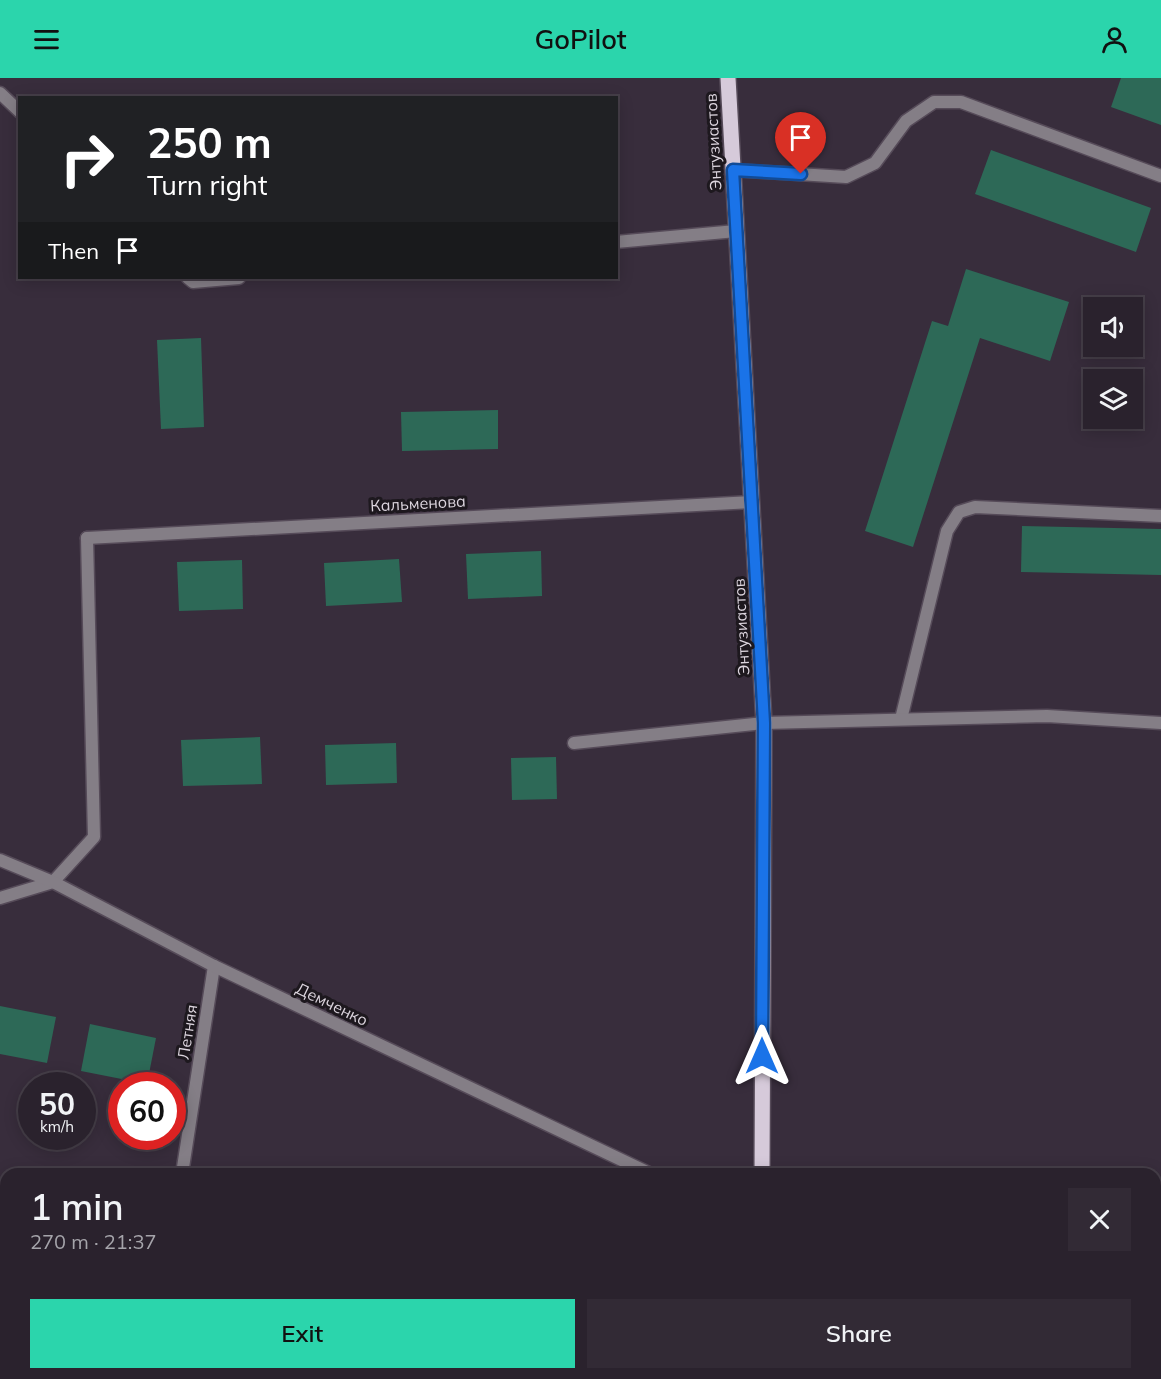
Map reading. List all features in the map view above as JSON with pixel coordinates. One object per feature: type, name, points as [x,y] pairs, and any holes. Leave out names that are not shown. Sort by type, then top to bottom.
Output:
[{"type":"main road","name":"Энтузиастов","points":[[728,78],[764,723],[762,1168]]},
{"type":"street","points":[[0,93],[18,110]]},
{"type":"street","points":[[733,170],[846,177],[875,163],[906,121],[934,102],[961,102],[1161,176]]},
{"type":"street","points":[[618,242],[736,231]]},
{"type":"street","points":[[189,279],[193,282],[228,279]]},
{"type":"street","name":"Кальменова","points":[[53,882],[94,837],[87,538],[752,502]]},
{"type":"street","points":[[901,720],[947,531],[959,512],[975,507],[1161,516]]},
{"type":"street","points":[[574,743],[764,723],[1047,716],[1161,723]]},
{"type":"street","name":"Демченко","points":[[0,860],[53,882],[214,966],[638,1168]]},
{"type":"street","points":[[0,898],[53,882]]},
{"type":"street","name":"Летняя","points":[[183,1168],[214,966]]},
{"type":"building","points":[[1121,78],[1161,78],[1161,125],[1111,107]]},
{"type":"building","points":[[991,150],[1151,208],[1136,252],[975,194]]},
{"type":"building","points":[[966,269],[1069,302],[1050,361],[980,338],[913,547],[865,531],[932,321],[948,326]]},
{"type":"building","points":[[201,338],[204,427],[161,429],[157,340]]},
{"type":"building","points":[[498,410],[498,449],[402,451],[401,412]]},
{"type":"building","points":[[1022,526],[1161,529],[1161,575],[1021,572]]},
{"type":"building","points":[[541,551],[542,596],[468,599],[466,554]]},
{"type":"building","points":[[399,559],[402,602],[326,606],[324,563]]},
{"type":"building","points":[[242,560],[243,609],[179,611],[177,562]]},
{"type":"building","points":[[260,737],[262,784],[183,786],[181,740]]},
{"type":"building","points":[[396,743],[397,783],[326,785],[325,745]]},
{"type":"building","points":[[556,757],[557,799],[512,800],[511,758]]},
{"type":"building","points":[[0,1006],[56,1017],[47,1063],[0,1054]]},
{"type":"building","points":[[90,1024],[156,1038],[149,1072],[108,1072],[108,1076],[96,1074],[96,1072],[81,1071]]},
{"type":"route","points":[[762,1056],[764,723],[733,170],[801,174]]}]
